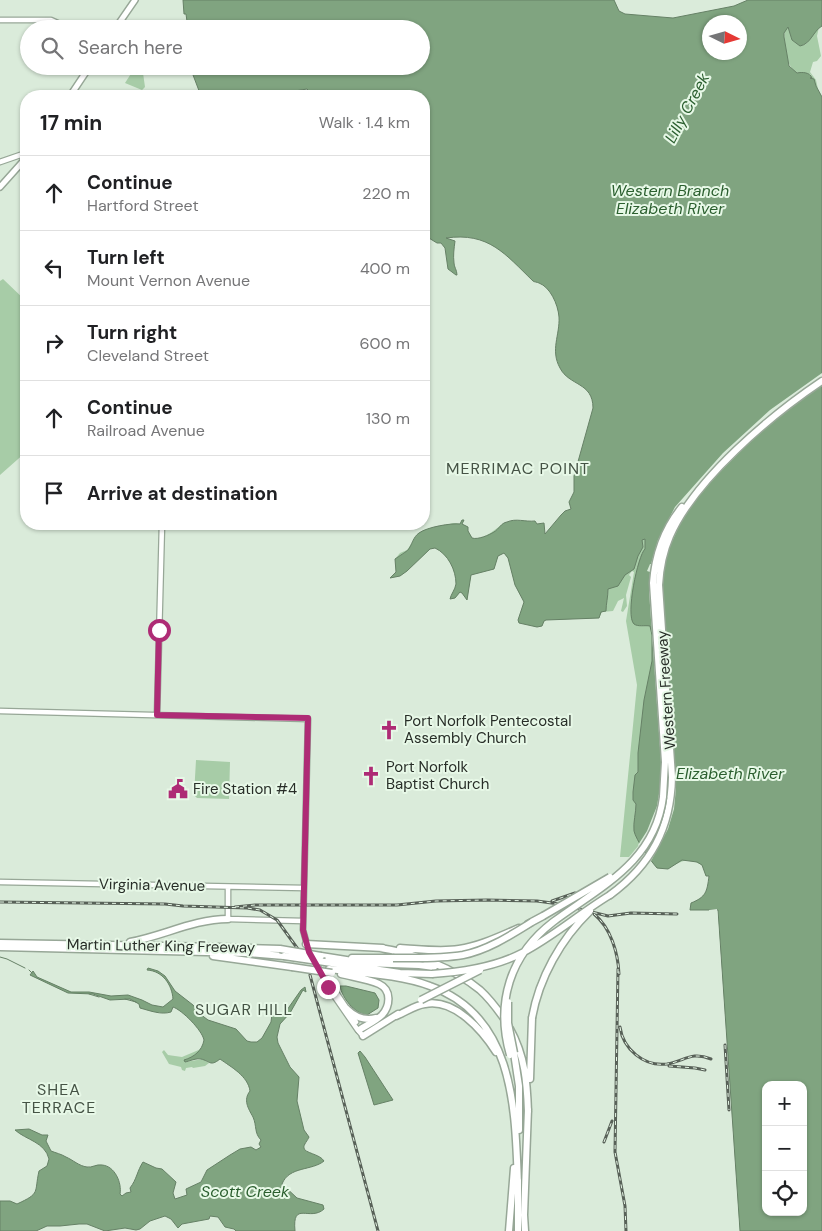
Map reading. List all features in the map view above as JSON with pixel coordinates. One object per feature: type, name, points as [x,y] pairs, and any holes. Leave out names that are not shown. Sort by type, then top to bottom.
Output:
[{"type":"highway","name":"Western Freeway","points":[[214,952],[323,959],[463,955],[489,946],[600,884],[627,863],[648,835],[663,796],[666,767],[652,591],[654,567],[662,539],[678,513],[731,451],[781,407],[822,380]]},
{"type":"highway","name":"Western Freeway","points":[[323,959],[400,973],[432,974],[463,971],[499,962],[535,946],[629,881],[648,858],[664,826],[671,802],[672,777],[659,585],[662,561],[669,537],[682,514],[699,492],[740,447],[774,417],[822,380]]},
{"type":"highway","points":[[518,1231],[520,1092],[504,1024],[505,998],[512,976],[523,955],[546,928],[612,881],[630,864],[651,833],[662,808],[663,796]]},
{"type":"highway","points":[[527,1231],[525,1201],[534,1004],[540,986],[564,941],[585,916],[610,895]]},
{"type":"highway","points":[[110,945],[148,939],[206,920],[228,919]]},
{"type":"highway","points":[[306,944],[452,950],[469,947],[532,922]]},
{"type":"highway","points":[[0,938],[26,943]]},
{"type":"highway","name":"Martin Luther King Freeway","points":[[1,946],[26,943],[219,947],[280,950],[323,959]]},
{"type":"highway","name":"Martin Luther King Freeway","points":[[1,946],[214,952]]},
{"type":"highway","points":[[380,948],[406,953],[454,974],[474,986],[487,997],[508,1024],[523,1059],[526,1070],[528,1112]]},
{"type":"highway","points":[[180,952],[290,965]]},
{"type":"highway","points":[[214,952],[423,984],[441,990],[458,1000],[476,1016],[491,1036],[502,1060],[510,1090],[516,1140],[518,1184]]},
{"type":"highway","points":[[323,959],[427,966],[454,974]]},
{"type":"highway","points":[[396,1016],[421,1000],[499,962]]},
{"type":"highway","points":[[331,971],[383,987],[387,993],[389,1001],[387,1009],[361,1033]]},
{"type":"highway","points":[[361,1033],[418,1005],[429,1003],[444,1005],[474,1024],[491,1044],[500,1060],[510,1090]]},
{"type":"highway","points":[[347,1009],[353,1015],[360,1018],[371,1019],[380,1017]]},
{"type":"highway","points":[[514,1231],[511,1211],[507,1202],[516,1140]]},
{"type":"highway","points":[[509,1231],[511,1211]]},
{"type":"main road","points":[[121,20],[135,0]]},
{"type":"main road","points":[[74,90],[84,75]]},
{"type":"main road","points":[[0,187],[20,165]]},
{"type":"street","points":[[0,20],[51,20]]},
{"type":"street","points":[[0,162],[20,155]]},
{"type":"street","points":[[157,715],[162,530]]},
{"type":"street","points":[[0,711],[308,718],[302,921],[306,944],[312,959],[333,994],[361,1033]]},
{"type":"street","name":"Virginia Avenue","points":[[0,882],[304,888]]},
{"type":"street","points":[[228,887],[228,919],[302,921]]},
{"type":"street","points":[[326,982],[331,985],[361,1033]]},
{"type":"shaded area","points":[[786,26],[790,31],[792,40],[801,46],[806,44],[819,27],[817,36],[821,56],[817,61],[813,62],[810,72],[816,80],[818,89],[808,77],[812,77],[810,74],[797,73],[788,62],[784,37]]},
{"type":"shaded area","points":[[130,75],[143,75],[145,87],[142,90],[125,83]]},
{"type":"shaded area","points":[[3,279],[20,295],[20,457],[0,475],[0,281]]},
{"type":"shaded area","points":[[464,520],[462,524],[468,527],[472,538],[481,538],[506,522],[502,552],[629,553],[647,533],[698,858],[703,866],[695,862],[684,861],[669,867],[657,868],[639,841],[639,845],[629,857],[620,857],[637,685],[626,621],[634,572],[632,571],[629,575],[631,577],[626,595],[627,606],[623,612],[621,611],[624,598],[618,601],[613,611],[602,612],[599,618],[546,620],[542,626],[537,627],[518,622],[524,602],[515,585],[508,558],[504,553],[498,556],[494,569],[471,575],[467,600],[460,592],[455,598],[450,599],[456,584],[455,573],[444,554],[435,548],[430,549],[400,576],[390,578],[396,572],[395,559],[400,553],[407,550],[419,533],[453,523],[460,524]]},
{"type":"shaded area","points":[[196,760],[230,762],[229,799],[197,798],[194,795]]},
{"type":"shaded area","points":[[201,1049],[194,1057],[185,1060],[185,1062],[203,1059],[209,1063],[205,1066],[186,1068],[185,1071],[181,1067],[169,1064],[162,1052],[164,1050],[168,1055],[182,1057]]},
{"type":"water","name":"Western Branch Elizabeth River","points":[[183,0],[614,0],[619,11],[625,14],[673,18],[734,6],[748,0],[822,0],[822,26],[807,43],[800,46],[792,40],[788,27],[784,37],[789,66],[797,73],[810,75],[812,78],[810,78],[814,79],[822,97],[822,1231],[740,1231],[718,910],[690,910],[691,903],[700,899],[705,893],[709,876],[706,876],[702,865],[697,862],[682,860],[668,869],[657,868],[635,835],[636,804],[633,800],[633,792],[635,775],[638,772],[638,753],[644,700],[652,661],[652,635],[650,626],[634,624],[631,610],[639,562],[645,549],[645,539],[642,540],[643,547],[634,569],[625,575],[618,586],[608,589],[606,611],[601,612],[599,618],[546,620],[542,626],[537,627],[519,623],[518,620],[524,602],[515,585],[508,558],[504,553],[498,556],[494,569],[471,575],[467,600],[460,592],[455,598],[450,599],[456,584],[455,573],[444,554],[435,548],[430,549],[400,576],[390,578],[396,572],[395,559],[408,550],[417,535],[426,530],[445,525],[460,524],[464,520],[462,524],[468,527],[472,538],[477,538],[494,532],[505,523],[517,520],[535,521],[537,524],[544,523],[545,534],[565,511],[571,509],[569,502],[574,492],[574,476],[593,408],[589,393],[564,374],[557,361],[556,349],[559,317],[553,297],[547,288],[533,281],[505,254],[495,247],[474,238],[446,238],[455,241],[454,264],[457,275],[448,269],[445,248],[441,243],[430,239],[430,90],[199,90],[193,75],[430,75],[430,20],[187,20],[186,14],[184,14]]},
{"type":"water","name":"Scott Creek","points":[[148,968],[158,971],[165,976],[175,991],[208,1020],[236,1029],[247,1041],[251,1042],[257,1042],[262,1038],[271,1022],[273,1006],[277,1006],[276,1011],[282,1017],[305,987],[306,992],[303,990],[290,1013],[280,1024],[277,1037],[290,1067],[299,1077],[297,1101],[304,1130],[309,1137],[304,1148],[324,1161],[295,1171],[285,1178],[282,1184],[297,1198],[323,1205],[324,1209],[313,1214],[303,1213],[296,1216],[295,1231],[236,1231],[225,1227],[218,1217],[210,1216],[209,1219],[182,1224],[178,1228],[171,1219],[165,1216],[150,1221],[136,1230],[125,1228],[105,1231],[87,1224],[79,1224],[47,1226],[36,1231],[0,1231],[0,1201],[10,1201],[17,1204],[33,1195],[39,1171],[47,1166],[49,1159],[44,1149],[15,1130],[29,1129],[42,1135],[48,1135],[46,1141],[51,1151],[81,1165],[89,1167],[102,1165],[111,1168],[119,1180],[120,1194],[122,1196],[131,1192],[130,1188],[143,1162],[162,1169],[176,1182],[173,1193],[175,1199],[187,1195],[186,1189],[201,1182],[207,1170],[230,1155],[240,1149],[251,1147],[256,1150],[261,1147],[259,1144],[261,1140],[257,1135],[254,1120],[247,1104],[250,1091],[249,1086],[243,1076],[220,1059],[212,1063],[199,1059],[185,1062],[184,1060],[199,1050],[204,1040],[196,1026],[181,1012],[173,1007],[171,1012],[163,1013],[140,1008],[139,1004],[130,999],[110,1000],[93,994],[68,993],[30,975],[33,971],[37,977],[71,992],[89,992],[111,996],[128,995],[152,1005],[163,1007],[173,999],[171,989],[162,976],[147,970]]},
{"type":"water","points":[[340,986],[375,993],[379,1000],[378,1008],[367,1015],[358,1012],[346,1000]]},
{"type":"water","points":[[360,1051],[393,1100],[374,1105],[358,1053]]},
{"type":"pier","points":[[822,373],[822,385],[792,406],[756,436],[717,475],[694,502],[680,524],[670,546],[665,561],[662,584],[676,788],[674,809],[668,829],[650,863],[645,856],[656,838],[664,817],[669,783],[668,775],[661,817],[644,853],[638,845],[647,831],[657,806],[662,776],[649,591],[650,572],[647,571],[658,540],[675,507],[723,453],[770,410]]},
{"type":"pier","points":[[717,909],[739,1231],[737,1231],[715,912],[709,912],[709,910]]},
{"type":"waterway","points":[[0,957],[25,968]]},
{"type":"waterway","points":[[29,970],[32,973]]},
{"type":"waterway","points":[[89,994],[99,997]]},
{"type":"waterway","points":[[125,999],[136,1002]]},
{"type":"railway","points":[[552,901],[575,893]]},
{"type":"railway","points":[[235,907],[255,905],[397,905],[436,901],[487,900],[537,901],[559,904],[608,916],[631,913],[677,914]]},
{"type":"railway","points":[[0,902],[165,904],[260,910],[277,920],[300,952]]},
{"type":"railway","points":[[594,914],[605,926],[612,941],[619,974]]},
{"type":"railway","points":[[618,969],[615,1152],[625,1206],[626,1231]]},
{"type":"railway","points":[[310,975],[378,1231]]},
{"type":"railway","points":[[620,1027],[625,1042],[630,1049],[650,1063],[667,1064],[693,1056],[711,1059]]},
{"type":"railway","points":[[725,1045],[729,1110]]},
{"type":"railway","points":[[669,1066],[705,1070]]},
{"type":"railway","points":[[604,1142],[612,1121]]},
{"type":"place","name":"Port Norfolk Pentecostal Assembly Church","points":[[389,730]]},
{"type":"place","name":"Port Norfolk Baptist Church","points":[[371,776]]},
{"type":"place","name":"Fire Station #4","points":[[178,789]]},
{"type":"district","name":"MERRIMAC POINT","points":[[518,468]]},
{"type":"district","name":"SUGAR HILL","points":[[244,1009]]},
{"type":"district","name":"SHEA TERRACE","points":[[59,1098]]},
{"type":"route","points":[[159,630],[157,715],[308,718],[302,921],[309,952],[328,987]]},
{"type":"water label","name":"Lilly Creek","points":[[687,108]]},
{"type":"water label","name":"Elizabeth River","points":[[730,773]]}]
